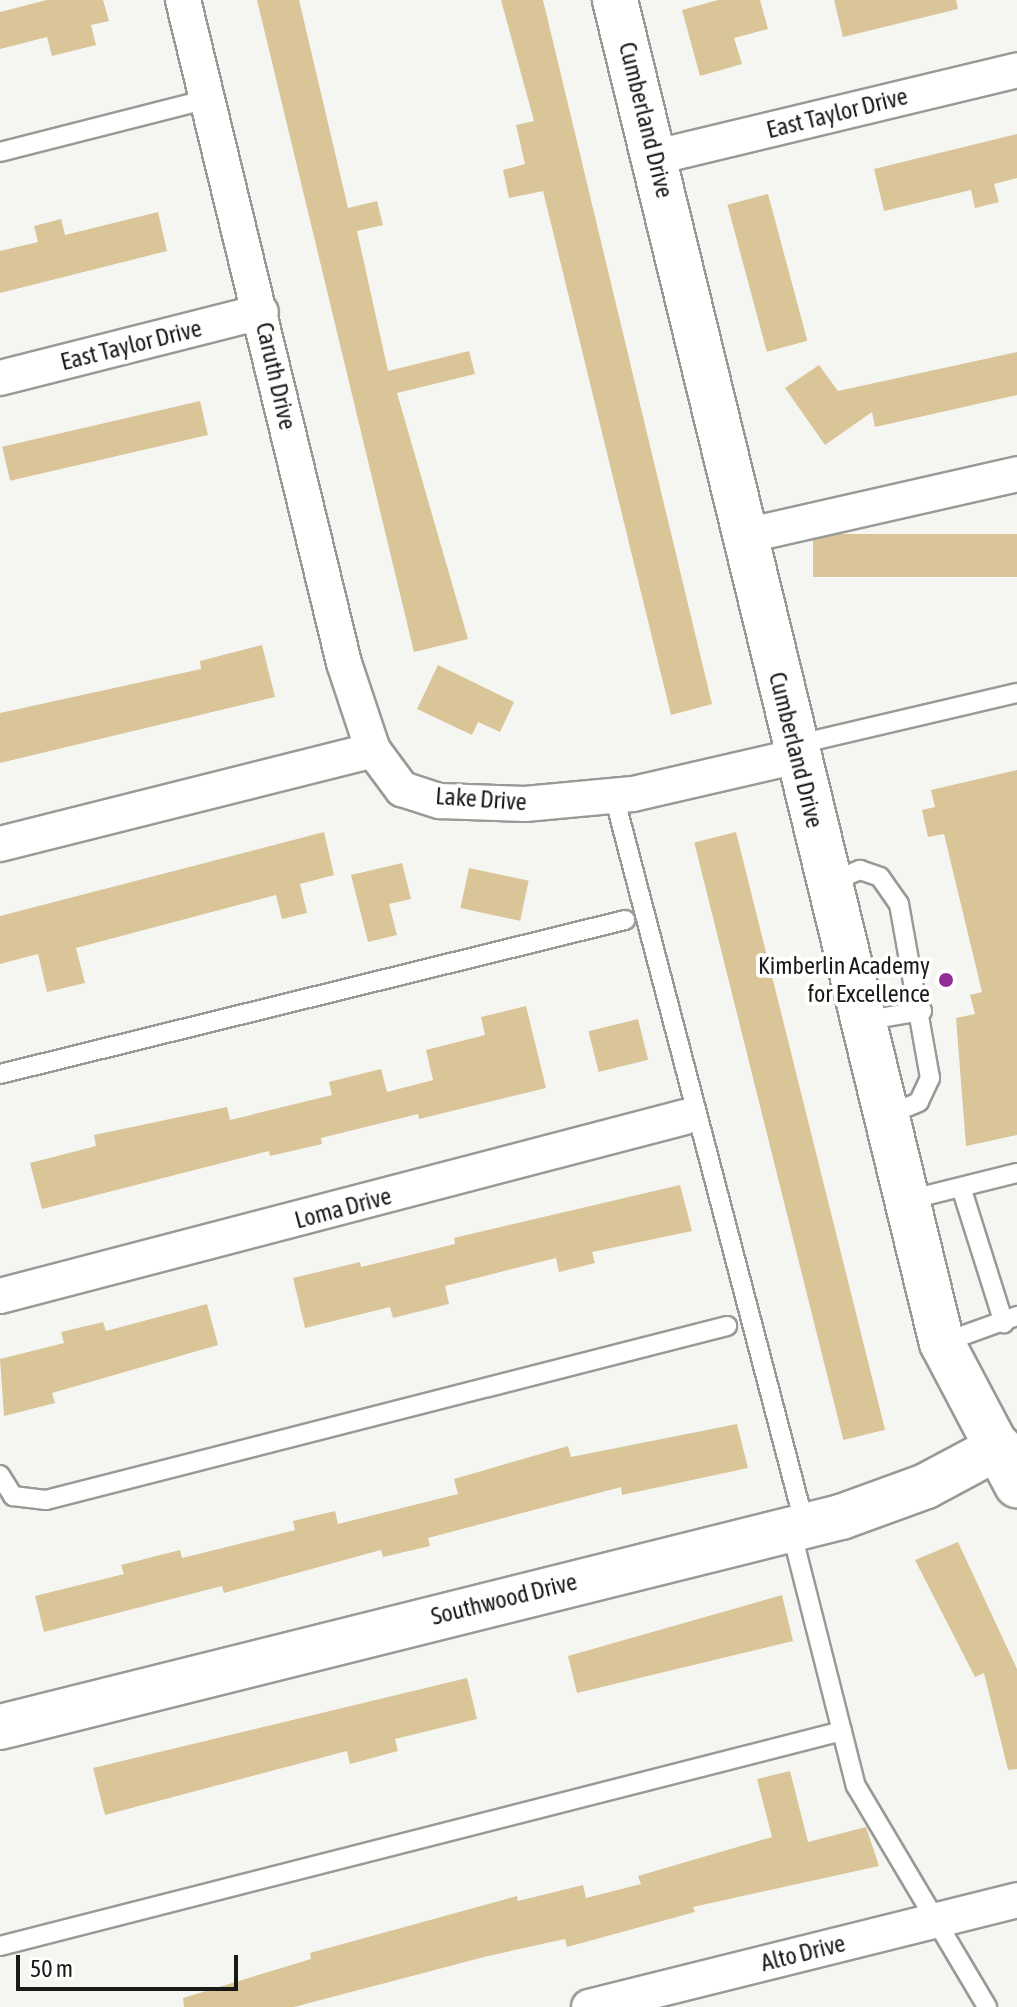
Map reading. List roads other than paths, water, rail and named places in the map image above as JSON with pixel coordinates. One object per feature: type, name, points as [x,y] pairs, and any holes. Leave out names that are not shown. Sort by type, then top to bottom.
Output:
[{"type":"street","name":"Caruth Drive","points":[[183,0],[344,663],[373,750]]},
{"type":"street","name":"Cumberland Drive","points":[[615,0],[656,157],[828,884],[942,1343],[1008,1466]]},
{"type":"street","name":"East Taylor Drive","points":[[656,157],[1017,70]]},
{"type":"street","name":"East Taylor Drive","points":[[0,378],[261,312]]},
{"type":"street","points":[[745,536],[1017,474]]},
{"type":"street","points":[[0,844],[373,750]]},
{"type":"street","name":"Lake Drive","points":[[373,750],[402,789],[440,801],[525,804],[614,796],[796,750]]},
{"type":"street","name":"Loma Drive","points":[[0,1296],[685,1117]]},
{"type":"street","name":"Southwood Drive","points":[[0,1727],[798,1527],[926,1486],[1008,1466]]},
{"type":"street","name":"Alto Drive","points":[[589,2007],[1017,1900]]},
{"type":"lane","points":[[0,152],[208,99]]},
{"type":"lane","points":[[796,750],[1017,693]]},
{"type":"lane","points":[[614,796],[798,1527],[856,1786],[987,2007]]},
{"type":"lane","points":[[828,884],[860,870],[880,877],[899,904],[922,1011],[930,1078],[919,1102],[886,1116]]},
{"type":"lane","points":[[0,1074],[625,920]]},
{"type":"lane","points":[[862,1021],[922,1011]]},
{"type":"lane","points":[[908,1200],[1017,1173]]},
{"type":"lane","points":[[942,1343],[1011,1320],[961,1187]]},
{"type":"lane","points":[[0,1475],[13,1496],[46,1500],[727,1326]]},
{"type":"lane","points":[[0,1946],[842,1731]]},
{"type":"place","name":"Kimberlin Academy for Excellence","points":[[946,980]]}]
